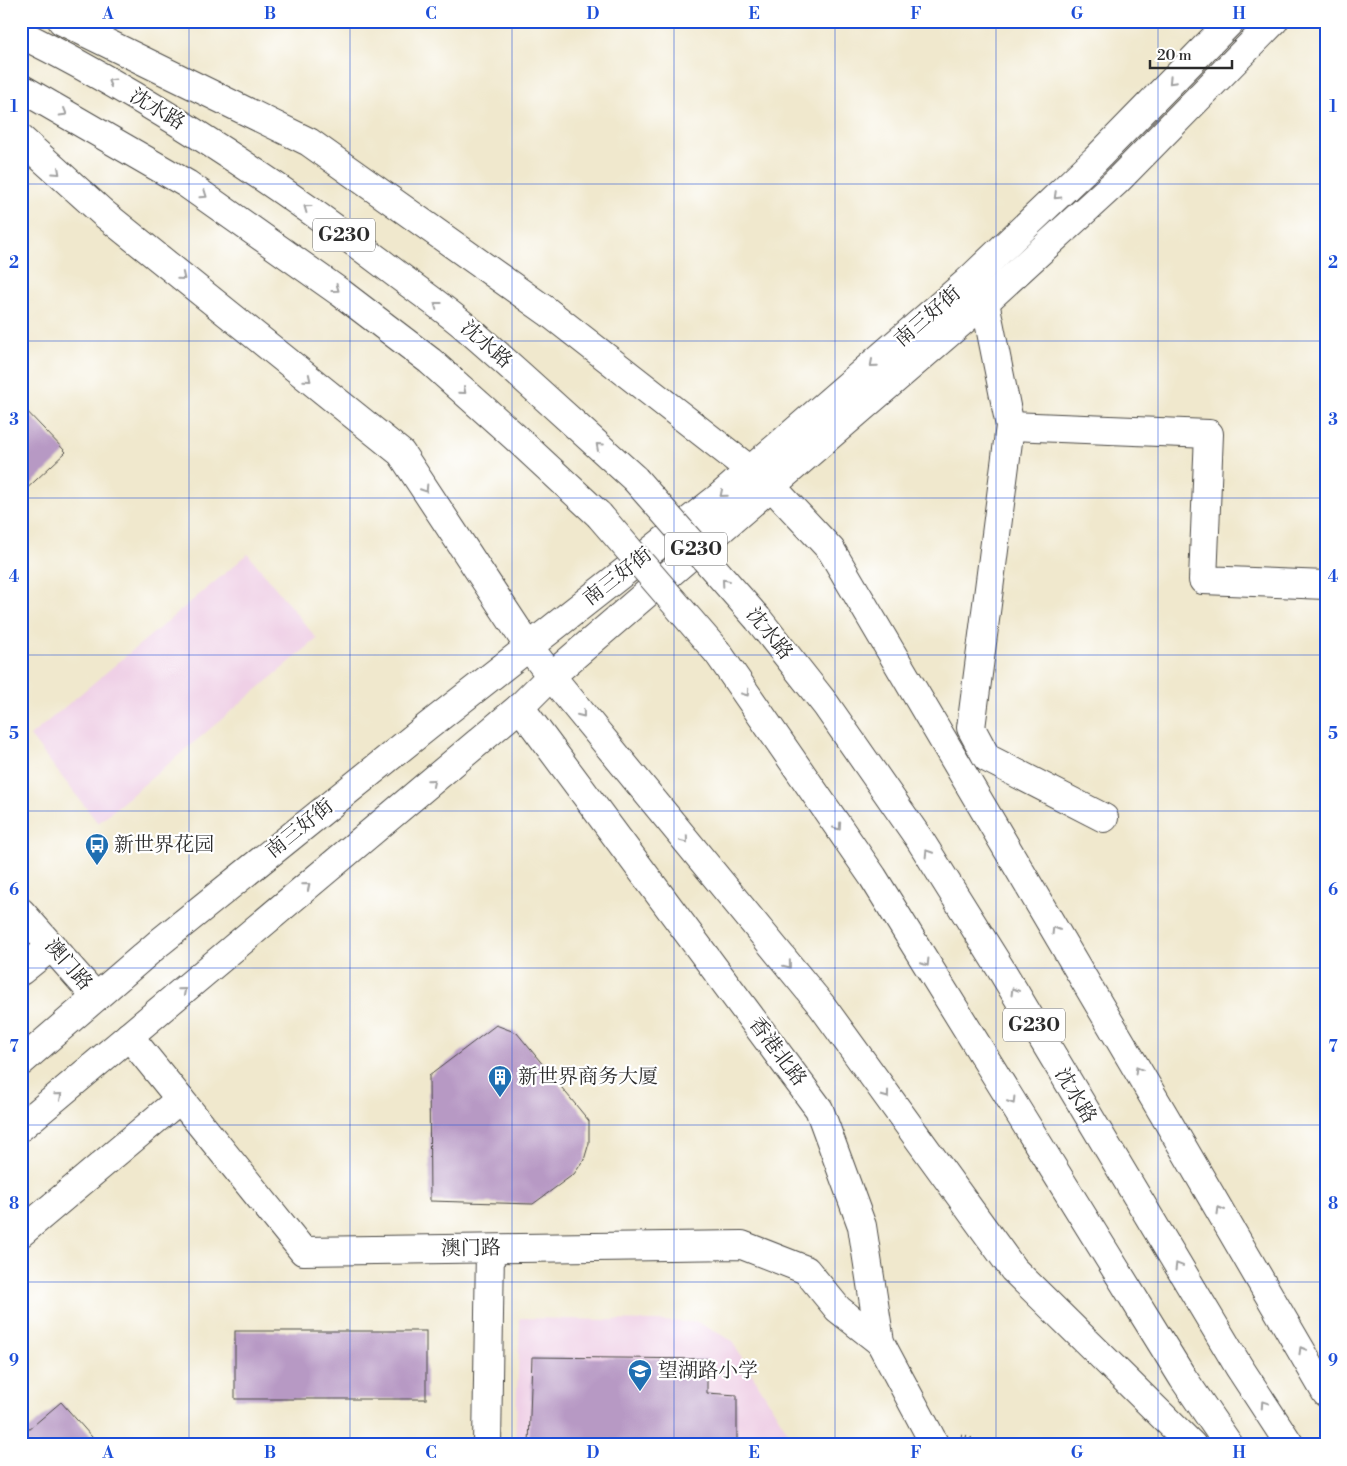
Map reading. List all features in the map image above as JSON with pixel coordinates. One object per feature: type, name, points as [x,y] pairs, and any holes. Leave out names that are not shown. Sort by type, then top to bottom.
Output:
[{"type":"main road","points":[[62,21],[309,142],[548,312],[772,487],[831,550],[1325,1385]]},
{"type":"main road","name":"南三好街","points":[[21,1062],[175,930],[750,471],[967,282],[1095,160],[1231,21]]},
{"type":"main road","points":[[21,1127],[520,707],[551,676],[985,302],[1116,182],[1274,21]]},
{"type":"main road","name":"沈水路","points":[[21,34],[58,52],[152,105],[260,174],[355,242],[466,327],[635,479],[758,619],[826,705],[920,840],[1002,971],[1234,1359],[1290,1445]]},
{"type":"main road","name":"G230","points":[[21,88],[187,184],[341,293],[430,362],[599,515],[718,652],[872,877],[1183,1378],[1229,1445]]},
{"type":"main road","points":[[21,139],[103,213],[401,453],[529,647],[822,1006],[1013,1269],[1192,1445]]},
{"type":"main road","points":[[985,302],[1010,426],[971,728],[988,758],[1104,818]]},
{"type":"main road","points":[[1010,426],[1209,434],[1203,580],[1326,584]]},
{"type":"main road","name":"香港北路","points":[[520,707],[819,1109],[862,1226],[880,1342],[935,1445]]},
{"type":"main road","name":"澳门路","points":[[21,912],[96,997]]},
{"type":"main road","points":[[21,971],[52,946]]},
{"type":"main road","name":"澳门路","points":[[129,1036],[303,1251],[742,1245],[806,1270],[838,1309],[880,1342]]},
{"type":"main road","points":[[21,1234],[180,1099]]},
{"type":"main road","points":[[487,1445],[490,1249]]},
{"type":"shaded area","points":[[248,554],[317,639],[98,823],[30,736]]},
{"type":"shaded area","name":"望湖路小学","points":[[520,1318],[697,1322],[731,1340],[796,1445],[515,1445]]},
{"type":"building","points":[[21,405],[66,452],[21,494]]},
{"type":"building","name":"新世界商务大厦","points":[[496,1025],[517,1033],[589,1121],[589,1143],[584,1160],[574,1174],[533,1204],[430,1201],[429,1076]]},
{"type":"building","points":[[235,1331],[426,1331],[426,1399],[235,1399]]},
{"type":"building","points":[[532,1357],[707,1359],[707,1393],[737,1395],[737,1445],[529,1445]]},
{"type":"building","points":[[61,1402],[99,1445],[21,1445],[21,1436]]},
{"type":"place","name":"新世界花园","points":[[97,866]]},
{"type":"place","name":"新世界商务大厦","points":[[500,1098]]},
{"type":"place","name":"望湖路小学","points":[[640,1392]]}]
